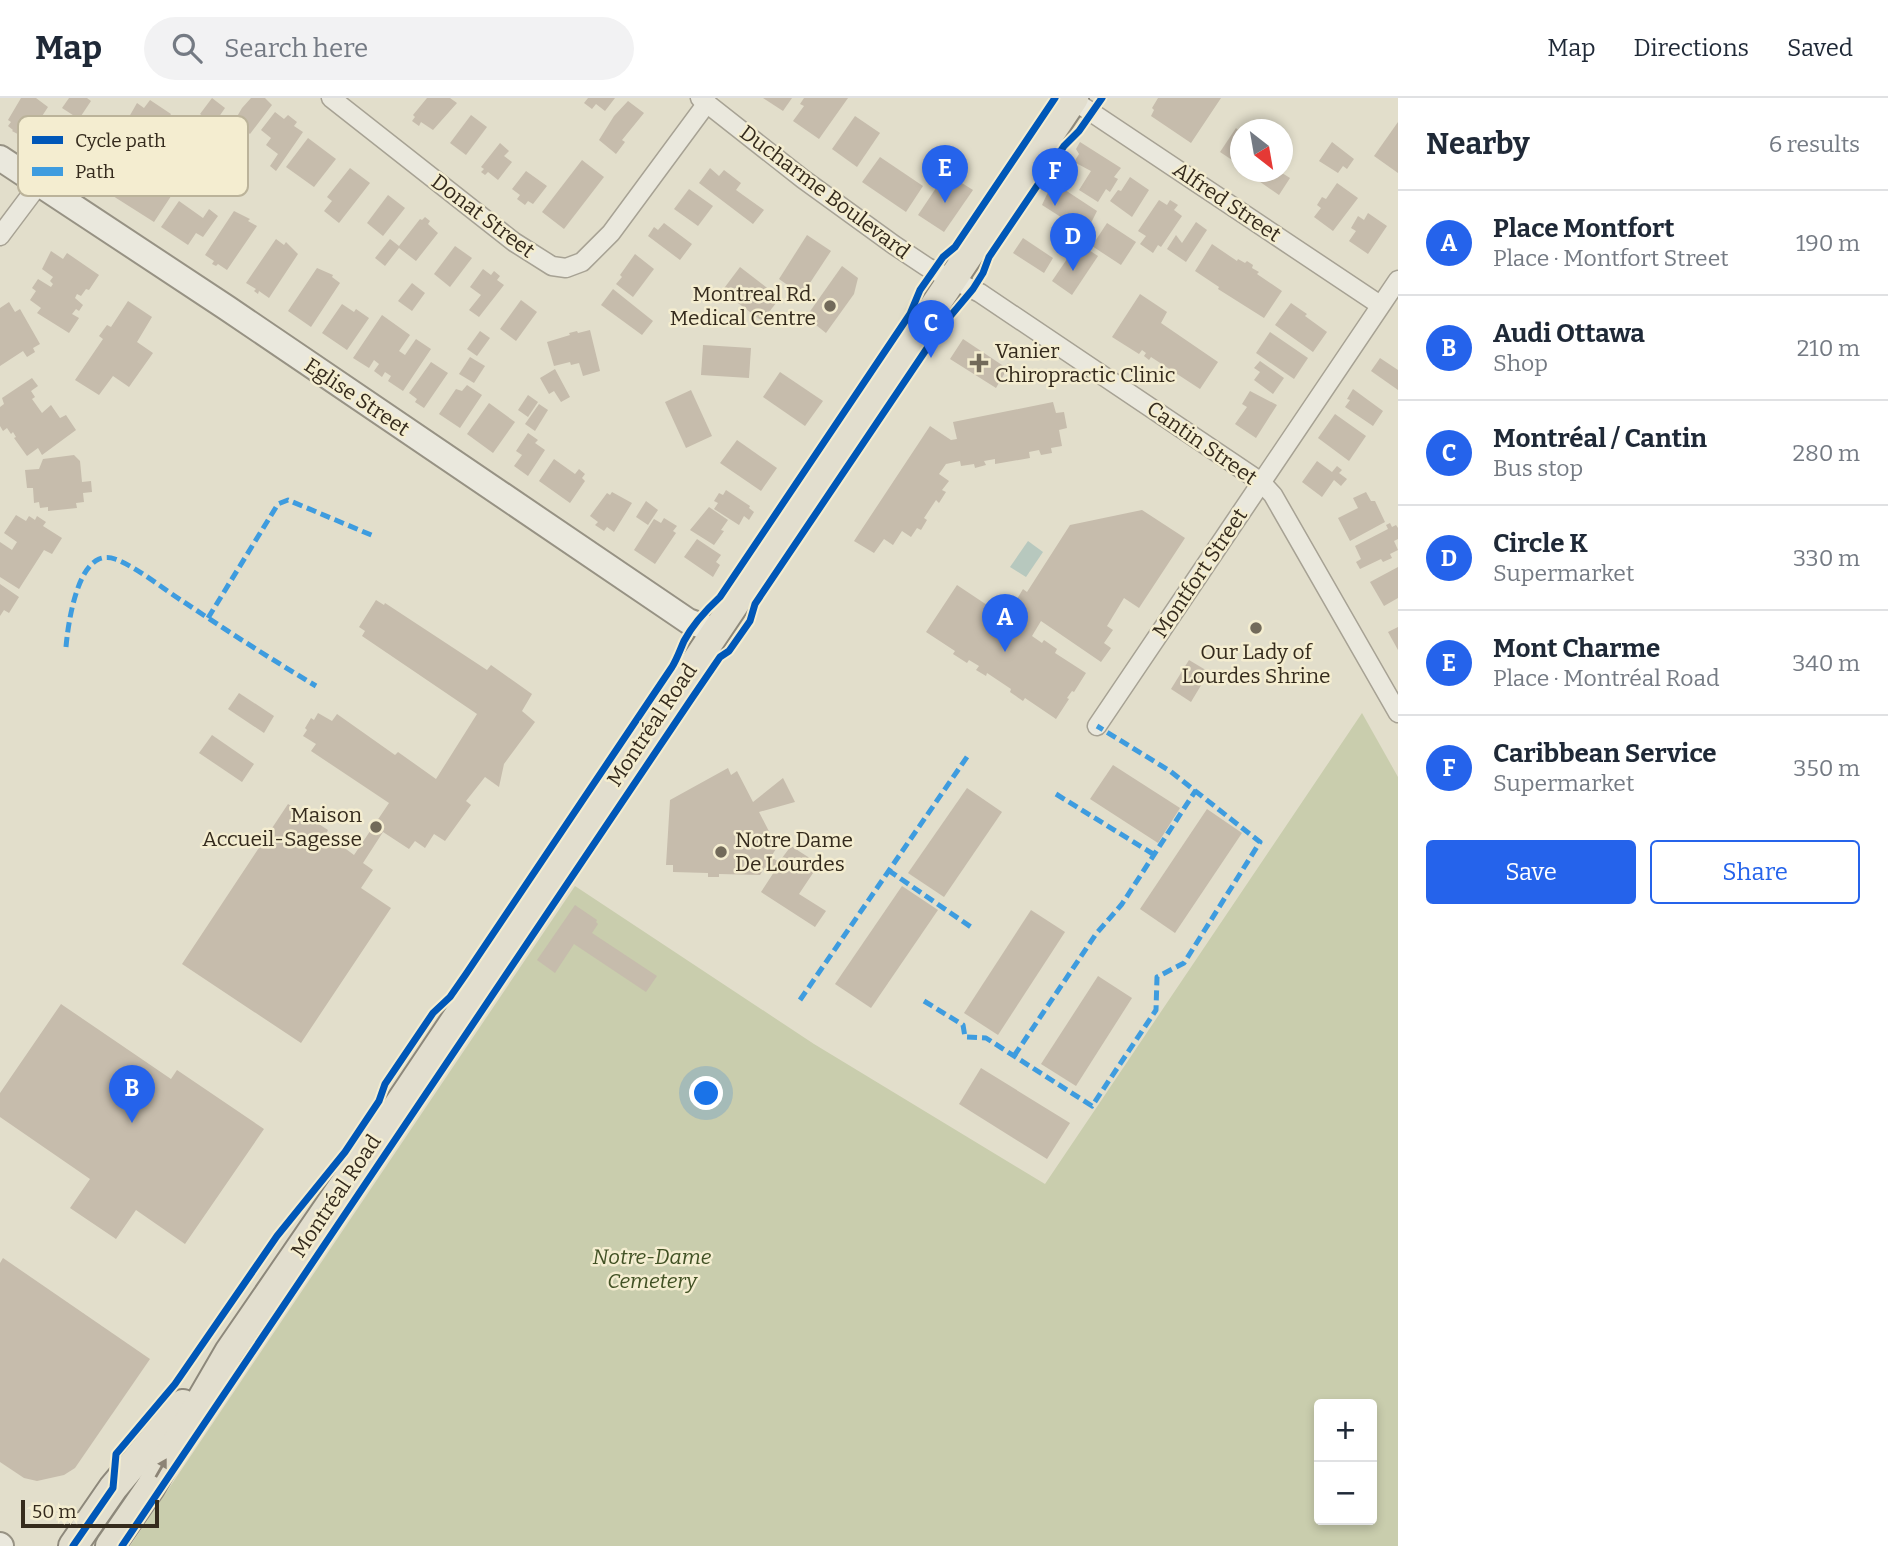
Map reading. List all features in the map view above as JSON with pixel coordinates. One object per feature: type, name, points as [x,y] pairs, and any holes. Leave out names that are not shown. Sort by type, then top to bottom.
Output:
[{"type":"main road","name":"Montréal Road","points":[[110,1546],[150,1488],[229,1352],[954,280],[1073,99]]},
{"type":"main road","name":"Montréal Road","points":[[73,1546],[113,1488],[229,1352]]},
{"type":"street","name":"Donat Street","points":[[331,98],[514,242],[552,266],[566,268],[582,262],[611,233],[703,101]]},
{"type":"street","name":"Alfred Street","points":[[1073,99],[1380,305]]},
{"type":"street","name":"Ducharme Boulevard","points":[[703,101],[894,245],[927,267],[954,280]]},
{"type":"street","name":"Eglise Street","points":[[0,158],[18,170]]},
{"type":"street","points":[[0,236],[30,196]]},
{"type":"street","name":"Eglise Street","points":[[57,196],[688,621],[716,631]]},
{"type":"street","name":"Cantin Street","points":[[954,280],[980,293],[1261,482],[1273,495],[1398,713]]},
{"type":"street","name":"Montfort Street","points":[[1097,726],[1398,280]]},
{"type":"green space","name":"Notre-Dame Cemetery","points":[[1362,713],[1398,777],[1398,1546],[130,1546],[575,886],[814,1044],[1045,1184]]},
{"type":"shaded area","points":[[1028,541],[1043,552],[1026,577],[1010,567]]},
{"type":"building","points":[[21,98],[36,98],[48,107],[42,116],[18,116],[18,134],[8,126],[11,122],[8,120]]},
{"type":"building","points":[[69,98],[87,98],[91,101],[81,116],[74,116],[62,108]]},
{"type":"building","points":[[212,98],[225,108],[220,116],[200,114]]},
{"type":"building","points":[[251,98],[265,98],[272,105],[250,134],[248,116],[237,116]]},
{"type":"building","points":[[427,98],[450,98],[457,103],[433,130],[421,122],[419,126],[412,121],[415,117],[413,115]]},
{"type":"building","points":[[588,98],[615,98],[605,111],[596,104],[592,109],[584,103]]},
{"type":"building","points":[[763,98],[792,98],[783,111]]},
{"type":"building","points":[[804,98],[848,98],[819,139],[793,121],[804,106],[800,104]]},
{"type":"building","points":[[1158,98],[1221,98],[1191,143],[1151,116]]},
{"type":"building","points":[[150,100],[171,114],[130,116],[137,103],[144,108]]},
{"type":"building","points":[[628,101],[644,113],[622,140],[625,142],[616,154],[599,140],[614,116]]},
{"type":"building","points":[[275,112],[284,119],[288,115],[297,122],[294,126],[303,132],[276,171],[270,166],[278,154],[266,145],[271,138],[261,130]]},
{"type":"building","points":[[471,115],[487,127],[466,155],[450,143]]},
{"type":"building","points":[[855,116],[880,133],[857,167],[832,149]]},
{"type":"building","points":[[1398,122],[1398,173],[1374,156]]},
{"type":"building","points":[[1230,137],[1230,159],[1220,152]]},
{"type":"building","points":[[308,138],[336,159],[314,187],[286,167]]},
{"type":"building","points":[[1080,142],[1121,168],[1114,177],[1118,179],[1110,192],[1106,189],[1098,202],[1079,190],[1091,171],[1074,162],[1079,154],[1076,149]]},
{"type":"building","points":[[1332,142],[1354,159],[1347,169],[1343,166],[1338,173],[1319,161]]},
{"type":"building","points":[[500,143],[509,151],[504,156],[512,162],[498,180],[488,172],[485,175],[481,172],[484,169],[481,167]]},
{"type":"building","points":[[880,157],[923,186],[906,212],[862,182]]},
{"type":"building","points":[[582,160],[604,177],[564,229],[542,212]]},
{"type":"building","points":[[350,168],[370,183],[339,223],[324,211],[332,201],[327,197]]},
{"type":"building","points":[[710,168],[719,176],[724,170],[741,183],[736,190],[764,210],[753,224],[699,183]]},
{"type":"building","points":[[526,171],[547,186],[533,204],[528,201],[525,205],[517,199],[520,195],[512,189]]},
{"type":"building","points":[[946,173],[973,190],[944,232],[918,215]]},
{"type":"building","points":[[1130,177],[1149,190],[1132,217],[1110,201]]},
{"type":"building","points":[[1260,182],[1287,182],[1279,195]]},
{"type":"building","points":[[1337,183],[1358,198],[1333,231],[1314,217],[1321,208],[1317,205],[1322,197],[1326,199]]},
{"type":"building","points":[[1056,184],[1097,211],[1086,233],[1042,205],[1049,190],[1052,191]]},
{"type":"building","points":[[689,189],[713,206],[698,226],[674,209]]},
{"type":"building","points":[[388,195],[405,208],[383,236],[367,223]]},
{"type":"building","points":[[113,196],[171,196],[154,222]]},
{"type":"building","points":[[1159,200],[1167,205],[1170,200],[1178,205],[1174,210],[1182,216],[1161,247],[1158,245],[1153,253],[1140,244],[1146,236],[1138,231]]},
{"type":"building","points":[[179,201],[203,218],[209,209],[218,216],[203,237],[196,233],[188,245],[161,227]]},
{"type":"building","points":[[234,211],[257,226],[227,270],[218,264],[212,264],[214,261],[205,255]]},
{"type":"building","points":[[1368,213],[1387,226],[1368,254],[1349,241],[1356,231],[1351,228],[1358,216],[1364,220]]},
{"type":"building","points":[[425,217],[438,233],[416,261],[399,248],[385,266],[375,258],[390,239],[399,246],[420,219]]},
{"type":"building","points":[[1196,222],[1207,230],[1186,262],[1167,249],[1176,235],[1182,243]]},
{"type":"building","points":[[664,223],[692,244],[680,260],[648,236],[654,227],[658,230]]},
{"type":"building","points":[[1107,223],[1136,242],[1121,265],[1092,246]]},
{"type":"building","points":[[807,235],[831,251],[802,295],[779,279]]},
{"type":"building","points":[[1023,238],[1053,258],[1044,273],[1013,253]]},
{"type":"building","points":[[276,239],[284,245],[286,242],[298,254],[269,298],[259,291],[258,294],[254,291],[256,289],[246,283]]},
{"type":"building","points":[[1078,243],[1098,256],[1072,295],[1052,281]]},
{"type":"building","points":[[1212,244],[1237,261],[1247,261],[1253,265],[1252,268],[1259,272],[1257,274],[1282,291],[1264,318],[1195,271]]},
{"type":"building","points":[[455,246],[472,258],[450,287],[434,274]]},
{"type":"building","points":[[51,251],[63,259],[67,253],[99,275],[89,290],[86,289],[81,296],[77,294],[75,298],[83,305],[79,311],[76,309],[72,314],[79,318],[69,333],[37,313],[41,308],[30,300],[36,291],[32,288],[38,279],[51,287],[53,284],[50,281],[53,277],[42,269]]},
{"type":"building","points":[[635,254],[654,269],[633,297],[616,284]]},
{"type":"building","name":"Montreal Rd. Medical Centre","points":[[842,266],[858,278],[854,294],[826,333],[806,317]]},
{"type":"building","points":[[740,267],[780,298],[762,321],[722,291]]},
{"type":"building","points":[[317,268],[333,275],[340,283],[311,327],[288,311]]},
{"type":"building","points":[[483,269],[491,275],[494,271],[500,276],[497,280],[504,285],[479,317],[469,310],[481,295],[470,287]]},
{"type":"building","points":[[412,283],[425,293],[412,311],[398,301]]},
{"type":"building","points":[[613,289],[653,321],[642,335],[601,305]]},
{"type":"building","points":[[1140,294],[1167,312],[1161,323],[1218,362],[1200,389],[1151,357],[1149,360],[1142,350],[1139,354],[1112,337]]},
{"type":"building","points":[[521,300],[537,312],[516,341],[500,329]]},
{"type":"building","points":[[128,301],[152,317],[137,342],[153,353],[129,387],[113,376],[99,395],[75,380],[103,339],[99,336],[107,325],[111,327]]},
{"type":"building","points":[[9,302],[15,312],[20,309],[40,344],[33,348],[35,352],[27,357],[23,351],[0,366],[0,308]]},
{"type":"building","points":[[1291,303],[1327,332],[1313,352],[1275,325]]},
{"type":"building","points":[[342,304],[369,318],[347,350],[322,333]]},
{"type":"building","points":[[382,315],[410,335],[399,351],[405,355],[416,339],[431,349],[403,391],[388,381],[391,376],[385,372],[382,377],[374,371],[379,364],[374,360],[369,368],[353,358]]},
{"type":"building","points":[[590,330],[600,371],[583,376],[579,363],[554,366],[547,342],[570,335],[569,333]]},
{"type":"building","points":[[480,331],[490,338],[477,356],[467,349]]},
{"type":"building","points":[[1270,332],[1308,358],[1294,379],[1256,353]]},
{"type":"building","name":"Vanier Chiropractic Clinic","points":[[963,339],[1005,367],[1010,364],[996,388],[950,359]]},
{"type":"building","points":[[703,345],[751,348],[749,378],[701,375]]},
{"type":"building","points":[[470,357],[485,366],[474,383],[459,374]]},
{"type":"building","points":[[1380,358],[1398,370],[1398,390],[1371,371]]},
{"type":"building","points":[[1260,361],[1284,378],[1273,394],[1254,380],[1260,372],[1254,368]]},
{"type":"building","points":[[431,362],[448,373],[424,408],[415,402],[417,399],[409,393]]},
{"type":"building","points":[[555,369],[570,397],[561,402],[554,391],[549,394],[540,378]]},
{"type":"building","points":[[780,372],[823,401],[805,426],[763,397]]},
{"type":"building","points":[[32,378],[38,386],[31,391],[35,397],[32,399],[42,413],[51,405],[60,418],[66,415],[76,430],[42,455],[38,448],[27,456],[14,438],[16,437],[13,432],[11,434],[7,428],[3,431],[0,426],[0,407],[4,404],[2,398]]},
{"type":"building","points":[[467,385],[482,395],[460,428],[439,414],[456,389],[462,391]]},
{"type":"building","points":[[1353,389],[1383,411],[1373,426],[1345,407]]},
{"type":"building","points":[[691,390],[712,436],[686,448],[665,402]]},
{"type":"building","points":[[1250,391],[1277,405],[1256,438],[1235,424],[1247,407],[1242,404]]},
{"type":"building","points":[[528,395],[538,402],[528,417],[518,410]]},
{"type":"building","points":[[1053,402],[1056,413],[1064,412],[1067,428],[1059,430],[1062,446],[1051,448],[1052,453],[1041,455],[1039,450],[1029,452],[1030,458],[995,464],[995,459],[984,461],[986,465],[975,468],[974,464],[961,466],[960,461],[946,464],[939,474],[949,481],[942,490],[946,492],[939,503],[936,500],[924,518],[927,520],[921,530],[917,528],[911,537],[902,531],[893,545],[884,539],[874,553],[854,541],[930,426],[951,440],[957,439],[953,422]]},
{"type":"building","points":[[489,403],[515,422],[493,453],[467,434]]},
{"type":"building","points":[[539,404],[548,410],[535,431],[525,424]]},
{"type":"building","points":[[1335,414],[1366,436],[1349,461],[1318,438]]},
{"type":"building","points":[[528,433],[538,440],[535,443],[545,450],[528,476],[514,466],[522,455],[516,451]]},
{"type":"building","points":[[737,440],[777,468],[761,491],[720,463]]},
{"type":"building","points":[[74,455],[80,461],[82,482],[91,481],[92,492],[83,493],[84,502],[76,503],[77,508],[48,511],[48,507],[40,508],[39,502],[34,503],[33,488],[27,488],[25,470],[39,469],[43,459]]},
{"type":"building","points":[[554,459],[575,474],[579,469],[585,474],[582,478],[585,481],[570,503],[539,481]]},
{"type":"building","points":[[1317,461],[1332,472],[1337,466],[1342,470],[1339,473],[1347,479],[1341,486],[1334,480],[1322,497],[1302,482]]},
{"type":"building","points":[[726,490],[750,506],[754,512],[749,520],[744,516],[739,525],[714,509],[718,503],[714,501],[719,493],[723,495]]},
{"type":"building","points":[[612,492],[632,503],[614,532],[607,527],[604,531],[595,525],[598,522],[590,516],[607,493],[610,495]]},
{"type":"building","points":[[1366,492],[1371,501],[1375,501],[1385,522],[1350,541],[1338,518],[1358,508],[1353,498]]},
{"type":"building","points":[[646,501],[658,510],[648,525],[636,517]]},
{"type":"building","points":[[709,507],[728,520],[714,545],[690,530]]},
{"type":"building","points":[[1142,510],[1185,538],[1139,608],[1124,598],[1107,626],[1113,630],[1104,643],[1111,648],[1101,662],[1041,621],[1032,636],[1042,643],[1044,640],[1057,649],[1055,653],[1086,673],[1067,698],[1069,699],[1056,719],[1025,698],[1023,701],[1010,692],[1011,689],[987,673],[986,676],[976,670],[979,666],[969,660],[967,663],[953,654],[955,651],[926,632],[957,585],[1001,611],[999,615],[1020,624],[1018,627],[1021,629],[1026,620],[1024,613],[1014,604],[1023,589],[1027,592],[1070,525]]},
{"type":"building","points":[[16,515],[26,521],[29,516],[35,520],[37,516],[46,522],[43,526],[62,538],[52,554],[44,550],[19,589],[0,577],[0,542],[12,550],[17,542],[4,533]]},
{"type":"building","points":[[664,518],[677,526],[673,531],[676,533],[655,564],[634,550],[654,519],[661,523]]},
{"type":"building","points":[[1390,523],[1392,527],[1396,525],[1398,528],[1398,539],[1394,541],[1398,550],[1390,554],[1392,558],[1383,562],[1381,559],[1360,569],[1356,562],[1361,559],[1355,546],[1388,529],[1386,525]]},
{"type":"building","points":[[697,539],[721,555],[716,562],[720,565],[713,577],[684,557]]},
{"type":"building","points":[[1398,567],[1398,598],[1384,606],[1370,582]]},
{"type":"building","points":[[0,584],[19,597],[9,613],[4,610],[0,616]]},
{"type":"building","points":[[376,600],[384,605],[385,603],[487,670],[491,665],[532,694],[522,711],[535,722],[504,764],[499,787],[485,777],[466,801],[471,805],[445,841],[434,834],[425,848],[415,841],[409,849],[383,832],[363,863],[373,870],[361,888],[391,908],[301,1043],[182,964],[288,804],[328,830],[326,834],[354,855],[389,803],[311,751],[316,744],[303,736],[311,718],[314,720],[318,713],[332,721],[337,714],[395,755],[398,752],[436,779],[477,714],[362,636],[365,631],[359,627]]},
{"type":"building","points":[[1398,627],[1398,650],[1388,632]]},
{"type":"building","points":[[1189,660],[1209,672],[1191,702],[1171,689]]},
{"type":"building","points":[[239,693],[274,716],[264,733],[228,709]]},
{"type":"building","points":[[212,735],[254,764],[242,782],[199,753]]},
{"type":"building","points":[[1113,765],[1180,808],[1158,843],[1090,799]]},
{"type":"building","name":"Notre Dame De Lourdes","points":[[728,768],[731,775],[737,771],[753,802],[783,778],[795,802],[759,812],[777,847],[771,857],[779,862],[791,846],[819,864],[799,894],[826,911],[815,927],[761,892],[774,872],[765,867],[760,875],[719,874],[719,877],[708,877],[708,873],[673,872],[673,865],[666,865],[670,800]]},
{"type":"building","points":[[967,788],[1002,812],[944,897],[908,873]]},
{"type":"building","points":[[1207,809],[1242,833],[1175,933],[1140,909]]},
{"type":"building","points":[[902,886],[938,910],[871,1008],[835,984]]},
{"type":"building","points":[[575,905],[597,920],[598,924],[592,933],[657,976],[646,992],[574,944],[555,973],[537,960]]},
{"type":"building","points":[[1031,910],[1065,932],[998,1035],[964,1013]]},
{"type":"building","points":[[1098,976],[1132,998],[1076,1086],[1041,1064]]},
{"type":"building","points":[[61,1004],[171,1079],[177,1070],[264,1129],[185,1244],[136,1210],[116,1239],[70,1208],[90,1179],[0,1117],[0,1093]]},
{"type":"building","points":[[981,1068],[1070,1123],[1047,1159],[959,1104]]},
{"type":"building","points":[[3,1258],[150,1359],[75,1468],[64,1475],[37,1481],[24,1478],[0,1462],[0,1263]]},
{"type":"marked path","points":[[208,618],[278,504],[288,500],[376,537]]},
{"type":"marked path","points":[[66,647],[75,598],[84,574],[99,559],[111,558],[141,573],[316,686]]},
{"type":"marked path","points":[[924,1001],[963,1025],[965,1037],[986,1038],[1092,1106],[1156,1010],[1157,977],[1184,963],[1260,842],[1170,771],[1097,726]]},
{"type":"marked path","points":[[800,1000],[969,754]]},
{"type":"marked path","points":[[1014,1056],[1096,934],[1122,904],[1196,790]]},
{"type":"marked path","points":[[1056,794],[1153,854]]},
{"type":"marked path","points":[[888,870],[971,927]]},
{"type":"cycle path","points":[[73,1546],[113,1488],[116,1454],[175,1384],[277,1236],[345,1152],[379,1101],[385,1084],[433,1013],[450,997],[466,974],[672,667],[691,629],[720,597],[910,314],[920,290],[943,257],[955,247],[1055,98]]},
{"type":"cycle path","points":[[122,1546],[690,701],[720,657],[729,651],[750,621],[755,604],[942,326],[973,289],[989,257],[1064,146],[1079,131],[1102,98]]},
{"type":"place","name":"Mont Charme","points":[[945,203]]},
{"type":"place","name":"Caribbean Service","points":[[1055,206]]},
{"type":"place","name":"Circle K","points":[[1073,271]]},
{"type":"place","name":"Montreal Rd. Medical Centre","points":[[830,306]]},
{"type":"place","name":"Montréal / Cantin","points":[[931,358]]},
{"type":"place","name":"Vanier Chiropractic Clinic","points":[[979,363]]},
{"type":"place","name":"Our Lady of Lourdes Shrine","points":[[1256,628]]},
{"type":"place","name":"Place Montfort","points":[[1005,652]]},
{"type":"place","name":"Maison Accueil-Sagesse","points":[[376,827]]},
{"type":"place","name":"Notre Dame De Lourdes","points":[[721,852]]},
{"type":"place","name":"Audi Ottawa","points":[[132,1123]]}]
